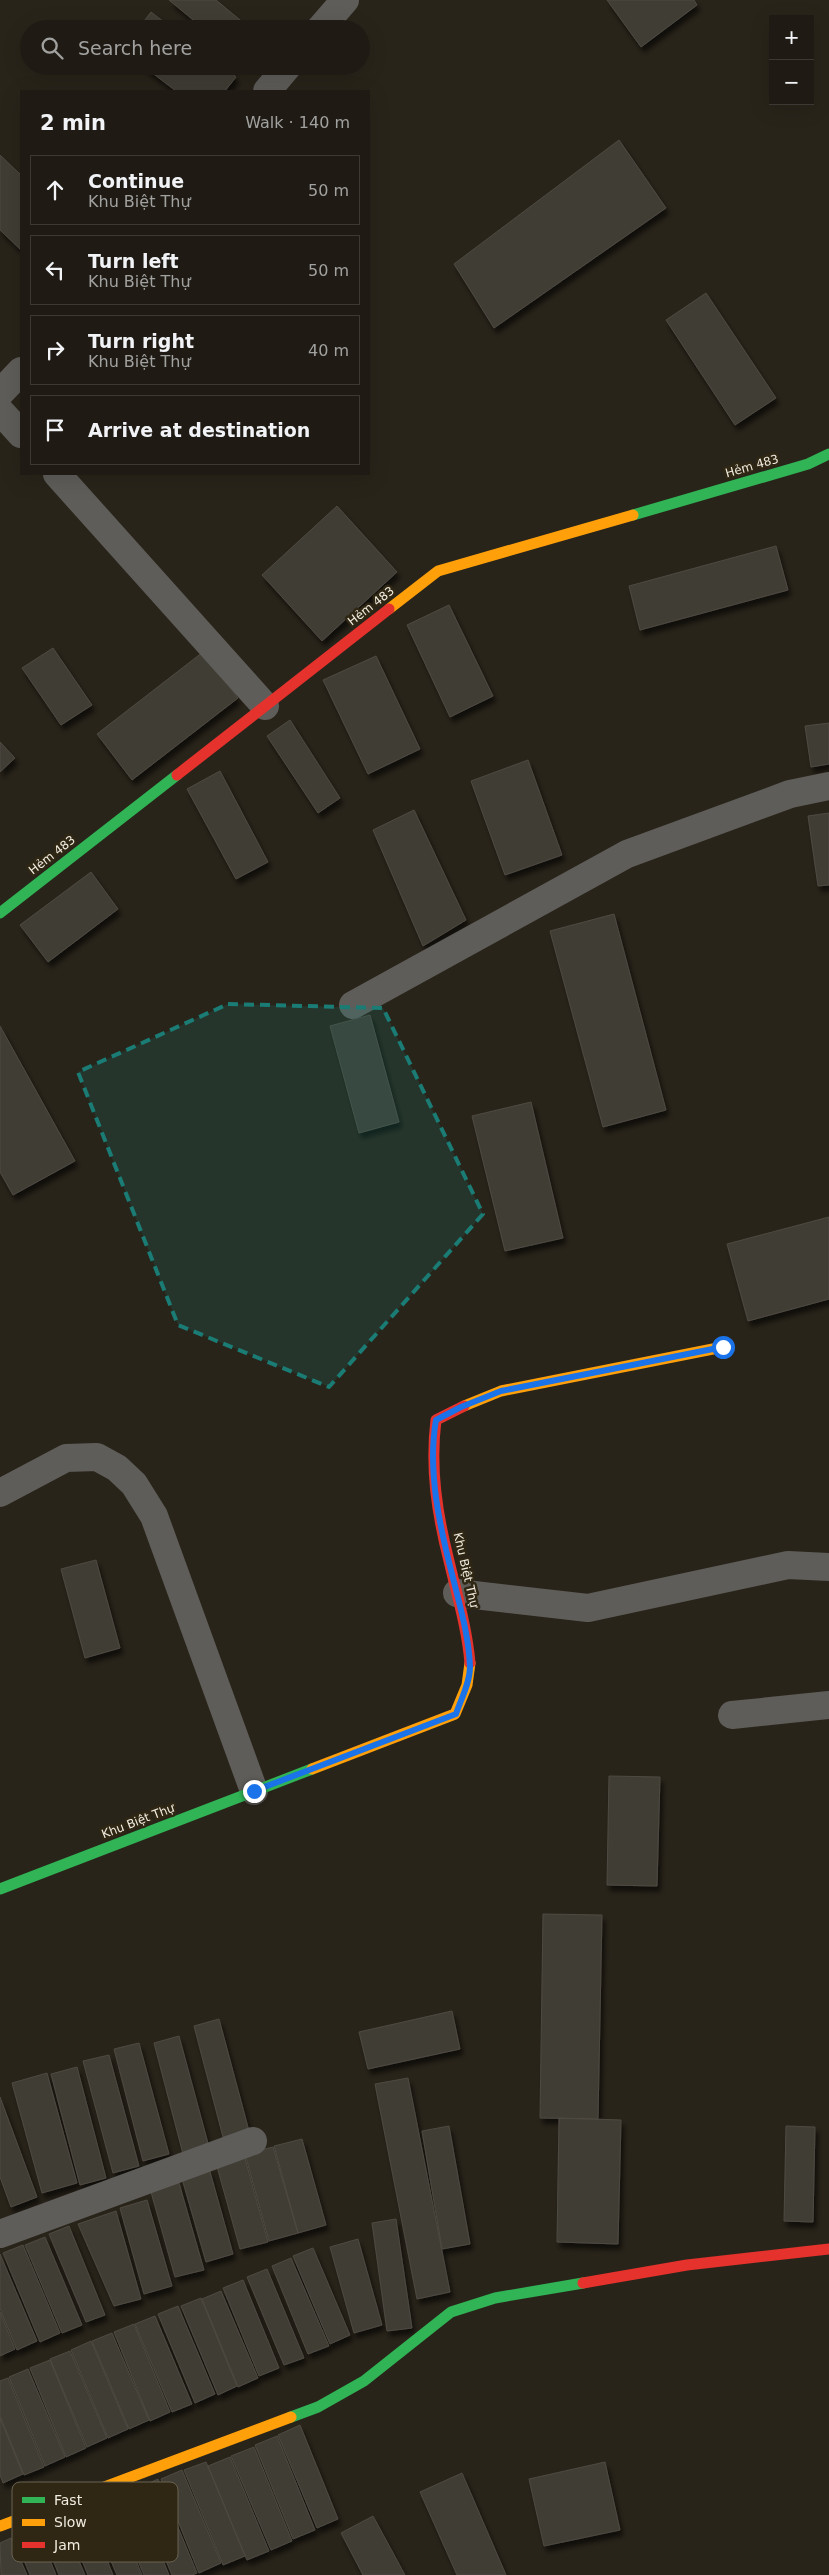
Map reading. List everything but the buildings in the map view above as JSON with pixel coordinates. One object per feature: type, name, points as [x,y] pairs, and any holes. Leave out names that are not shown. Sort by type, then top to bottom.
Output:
[{"type":"street","points":[[327,20],[344,0]]},
{"type":"street","points":[[268,90],[280,75]]},
{"type":"street","points":[[0,393],[20,372]]},
{"type":"street","points":[[0,411],[20,433]]},
{"type":"street","name":"Hẻm 483","points":[[0,913],[438,571],[808,464],[829,454]]},
{"type":"street","points":[[58,475],[265,706]]},
{"type":"street","points":[[353,1005],[627,854],[790,794],[829,786]]},
{"type":"street","name":"Khu Biệt Thự","points":[[0,1889],[456,1714],[466,1687],[470,1668],[457,1593],[444,1543],[435,1480],[432,1446],[436,1420],[461,1407],[501,1391],[723,1347]]},
{"type":"street","points":[[0,1493],[66,1458],[97,1457],[117,1468],[134,1484],[154,1516],[254,1791]]},
{"type":"street","points":[[457,1593],[588,1608],[788,1565],[829,1567]]},
{"type":"street","points":[[732,1714],[829,1705]]},
{"type":"street","points":[[0,2234],[253,2141]]},
{"type":"street","points":[[117,2482],[318,2406],[364,2381],[451,2312],[495,2298],[687,2265],[829,2249]]},
{"type":"street","points":[[0,2526],[12,2521]]},
{"type":"highlighted area","points":[[228,1004],[383,1008],[483,1214],[329,1387],[178,1325],[78,1072]]},
{"type":"traffic: fast","points":[[633,515],[808,464],[829,454]]},
{"type":"traffic: fast","points":[[0,913],[177,775]]},
{"type":"traffic: fast","points":[[0,1889],[312,1769]]},
{"type":"traffic: fast","points":[[291,2417],[318,2407],[364,2381],[451,2312],[495,2298],[583,2283]]},
{"type":"traffic: slow","points":[[389,609],[438,571],[633,515]]},
{"type":"traffic: slow","points":[[464,1406],[501,1391],[723,1347]]},
{"type":"traffic: slow","points":[[312,1769],[455,1714],[467,1685],[470,1663]]},
{"type":"traffic: slow","points":[[117,2482],[291,2417]]},
{"type":"traffic: slow","points":[[0,2526],[12,2522]]},
{"type":"traffic: jam","points":[[177,775],[389,609]]},
{"type":"traffic: jam","points":[[464,1406],[436,1420],[434,1473],[441,1526],[464,1624],[470,1663]]},
{"type":"traffic: jam","points":[[583,2283],[687,2265],[829,2249]]},
{"type":"route","points":[[254,1791],[456,1714],[466,1687],[470,1668],[462,1612],[444,1543],[435,1480],[432,1446],[436,1420],[461,1407],[501,1391],[723,1347]]}]
